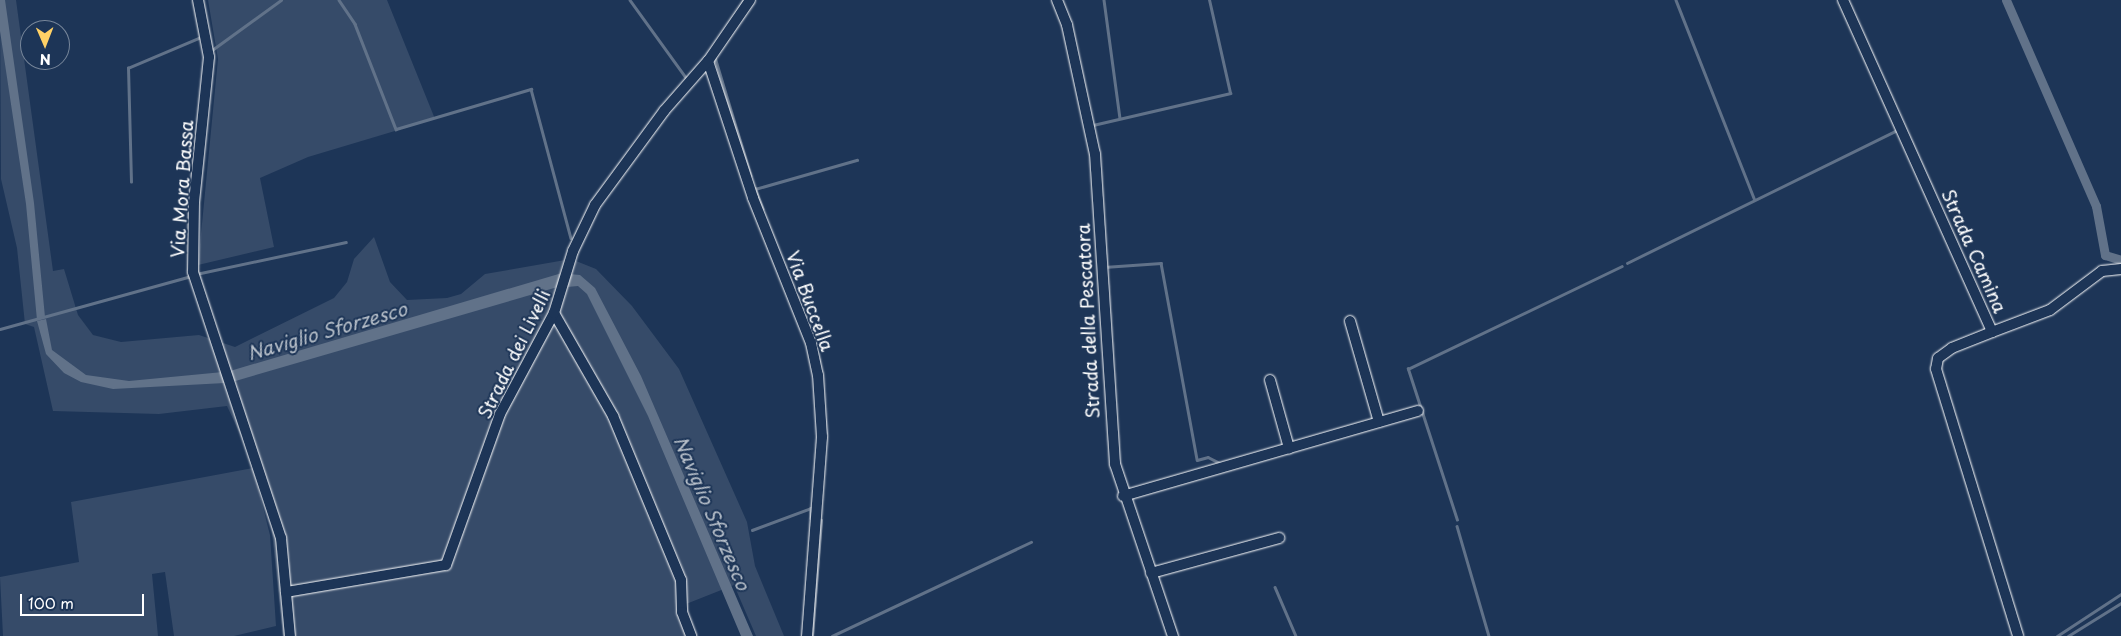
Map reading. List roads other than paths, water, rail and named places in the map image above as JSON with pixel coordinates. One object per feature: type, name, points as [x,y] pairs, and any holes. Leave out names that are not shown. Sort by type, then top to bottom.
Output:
[{"type":"street","name":"Via Mora Bassa","points":[[198,0],[208,52],[194,202],[194,276],[281,538],[290,636]]},
{"type":"street","points":[[708,61],[731,24],[750,0]]},
{"type":"street","name":"Strada della Pescatora","points":[[1057,0],[1067,24],[1095,154],[1109,419],[1123,496],[1173,636]]},
{"type":"street","name":"Strada Camina","points":[[1844,0],[1992,332],[1952,348],[1938,358],[1936,369],[2018,636]]},
{"type":"street","name":"Strada dei Livelli","points":[[286,592],[446,566],[500,414],[554,313],[564,287],[566,274],[595,205],[664,111],[708,61]]},
{"type":"street","name":"Via Buccella","points":[[708,61],[753,198],[811,343],[818,375],[822,436],[807,636]]},
{"type":"street","points":[[1992,332],[2050,310],[2102,271],[2121,269]]},
{"type":"street","points":[[554,313],[613,416],[681,580],[682,612],[690,636]]},
{"type":"street","points":[[1350,321],[1379,422]]},
{"type":"street","points":[[1270,380],[1289,448]]},
{"type":"street","points":[[1123,496],[1418,411]]},
{"type":"street","points":[[1151,573],[1279,538]]},
{"type":"waterway","points":[[212,50],[281,0]]},
{"type":"waterway","points":[[339,0],[355,24],[396,129],[531,89],[571,238]]},
{"type":"waterway","points":[[630,0],[687,79]]},
{"type":"waterway","points":[[730,23],[744,0]]},
{"type":"waterway","points":[[1104,0],[1120,118]]},
{"type":"waterway","points":[[1093,125],[1230,93],[1209,0]]},
{"type":"waterway","points":[[1676,0],[1754,198]]},
{"type":"waterway","points":[[2006,0],[2096,206],[2105,255],[2121,260]]},
{"type":"waterway","points":[[131,182],[128,68],[201,37]]},
{"type":"waterway","points":[[715,57],[751,176]]},
{"type":"waterway","points":[[1627,263],[1897,130]]},
{"type":"waterway","points":[[755,189],[857,160]]},
{"type":"waterway","points":[[755,188],[763,209]]},
{"type":"waterway","points":[[196,274],[346,242]]},
{"type":"waterway","points":[[1104,267],[1161,263],[1197,460],[1208,457],[1220,463]]},
{"type":"waterway","points":[[1457,520],[1408,369],[1622,266]]},
{"type":"waterway","points":[[0,329],[191,276]]},
{"type":"waterway","points":[[819,359],[826,433]]},
{"type":"waterway","points":[[752,530],[811,508],[811,518]]},
{"type":"waterway","points":[[812,635],[821,520]]},
{"type":"waterway","points":[[1457,526],[1489,636]]},
{"type":"waterway","points":[[832,636],[1031,542]]},
{"type":"waterway","points":[[1275,587],[1296,636]]},
{"type":"waterway","points":[[2057,636],[2121,594]]},
{"type":"waterway","points":[[2068,636],[2121,603]]},
{"type":"water label","name":"Naviglio Sforzesco","points":[[327,331]]},
{"type":"water label","name":"Naviglio Sforzesco","points":[[712,513]]}]
